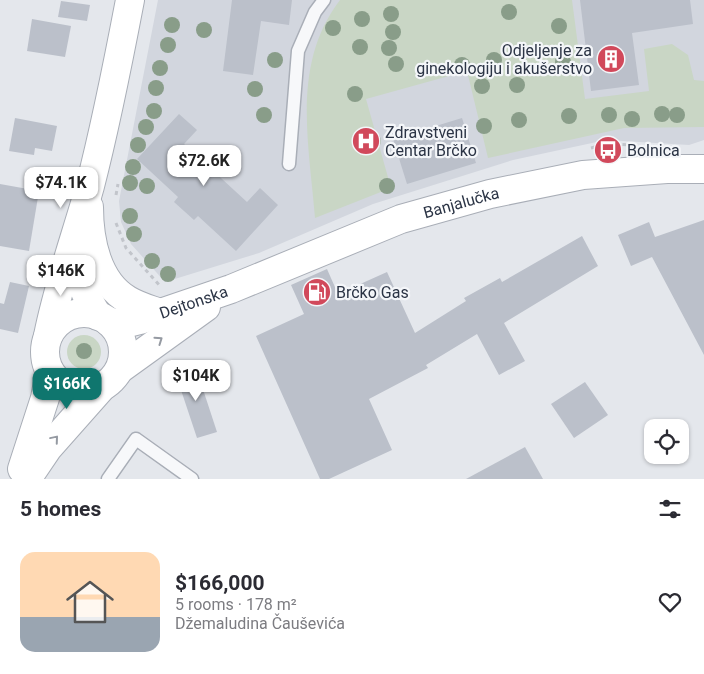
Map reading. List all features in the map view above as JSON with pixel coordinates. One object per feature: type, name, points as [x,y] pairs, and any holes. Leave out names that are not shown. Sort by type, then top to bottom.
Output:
[{"type":"main road","points":[[73,243],[79,277],[88,302],[118,332],[122,344],[123,356],[111,378],[90,392],[67,388],[57,382],[45,361],[44,349],[54,307],[73,243],[90,186],[113,92],[130,0]]},
{"type":"main road","name":"Banjalučka","points":[[231,289],[401,219],[490,194],[583,174],[667,169],[704,169]]},
{"type":"main road","points":[[90,186],[89,224],[100,267],[118,293],[140,306],[162,301]]},
{"type":"main road","name":"Dejtonska","points":[[104,319],[124,324],[162,301],[231,289]]},
{"type":"main road","name":"Dejtonska","points":[[27,479],[48,448],[111,378],[231,289]]},
{"type":"main road","points":[[48,336],[62,319],[73,314],[85,313],[104,319]]},
{"type":"main road","points":[[19,479],[45,398],[50,372]]},
{"type":"lane","points":[[290,164],[298,50],[315,12],[324,0]]},
{"type":"lane","points":[[108,479],[136,439],[175,474],[192,479]]},
{"type":"path","points":[[588,149],[606,144],[640,146]]},
{"type":"path","points":[[90,186],[116,196],[114,203]]},
{"type":"path","points":[[115,217],[126,248],[162,301]]},
{"type":"shaded area","name":"Zdravstveni Centar Brčko","points":[[158,0],[704,0],[704,140],[689,145],[606,140],[513,160],[373,204],[259,253],[165,282],[131,244],[121,222],[119,201]]},
{"type":"green space","points":[[340,0],[572,0],[585,99],[649,91],[644,49],[672,44],[688,55],[694,80],[704,81],[704,127],[624,128],[488,158],[467,71],[366,99],[391,188],[315,218],[307,133],[309,77],[315,51],[325,25]]},
{"type":"green space","points":[[84,335],[96,340],[101,352],[96,364],[84,369],[72,364],[67,352],[72,340]]},
{"type":"building","points":[[232,0],[292,0],[289,25],[261,21],[253,75],[223,71]]},
{"type":"building","name":"Odjeljenje za ginekologiju i akušerstvo","points":[[580,0],[690,0],[693,24],[632,33],[639,85],[591,91]]},
{"type":"building","points":[[61,1],[90,5],[87,21],[58,17]]},
{"type":"building","points":[[32,19],[71,26],[65,57],[27,51]]},
{"type":"building","points":[[179,114],[197,130],[184,144],[247,202],[260,188],[278,205],[236,251],[198,216],[194,220],[174,202],[178,197],[137,159]]},
{"type":"building","points":[[15,118],[57,126],[52,151],[35,148],[34,155],[9,151]]},
{"type":"building","points":[[462,118],[476,163],[407,184],[393,139]]},
{"type":"building","points":[[0,184],[39,191],[29,251],[0,246]]},
{"type":"building","points":[[704,220],[704,355],[652,257],[631,266],[618,235],[649,222],[655,237]]},
{"type":"building","points":[[582,236],[598,266],[504,323],[525,361],[499,375],[477,334],[426,365],[428,368],[369,399],[392,450],[329,479],[320,479],[256,336],[304,314],[291,285],[327,269],[338,294],[387,272],[415,333],[466,301],[464,298],[500,278],[502,282]]},
{"type":"building","points":[[10,282],[29,286],[18,333],[0,329],[0,303],[4,304]]},
{"type":"building","points":[[195,365],[217,432],[197,438],[175,372]]},
{"type":"building","points":[[585,382],[608,415],[574,438],[551,404]]},
{"type":"building","points":[[525,447],[543,479],[466,479]]},
{"type":"place","name":"Odjeljenje za ginekologiju i akušerstvo","points":[[611,59]]},
{"type":"place","name":"Zdravstveni Centar Brčko","points":[[366,141]]},
{"type":"place","name":"Bolnica","points":[[608,150]]},
{"type":"place","name":"Brčko Gas","points":[[317,292]]}]
